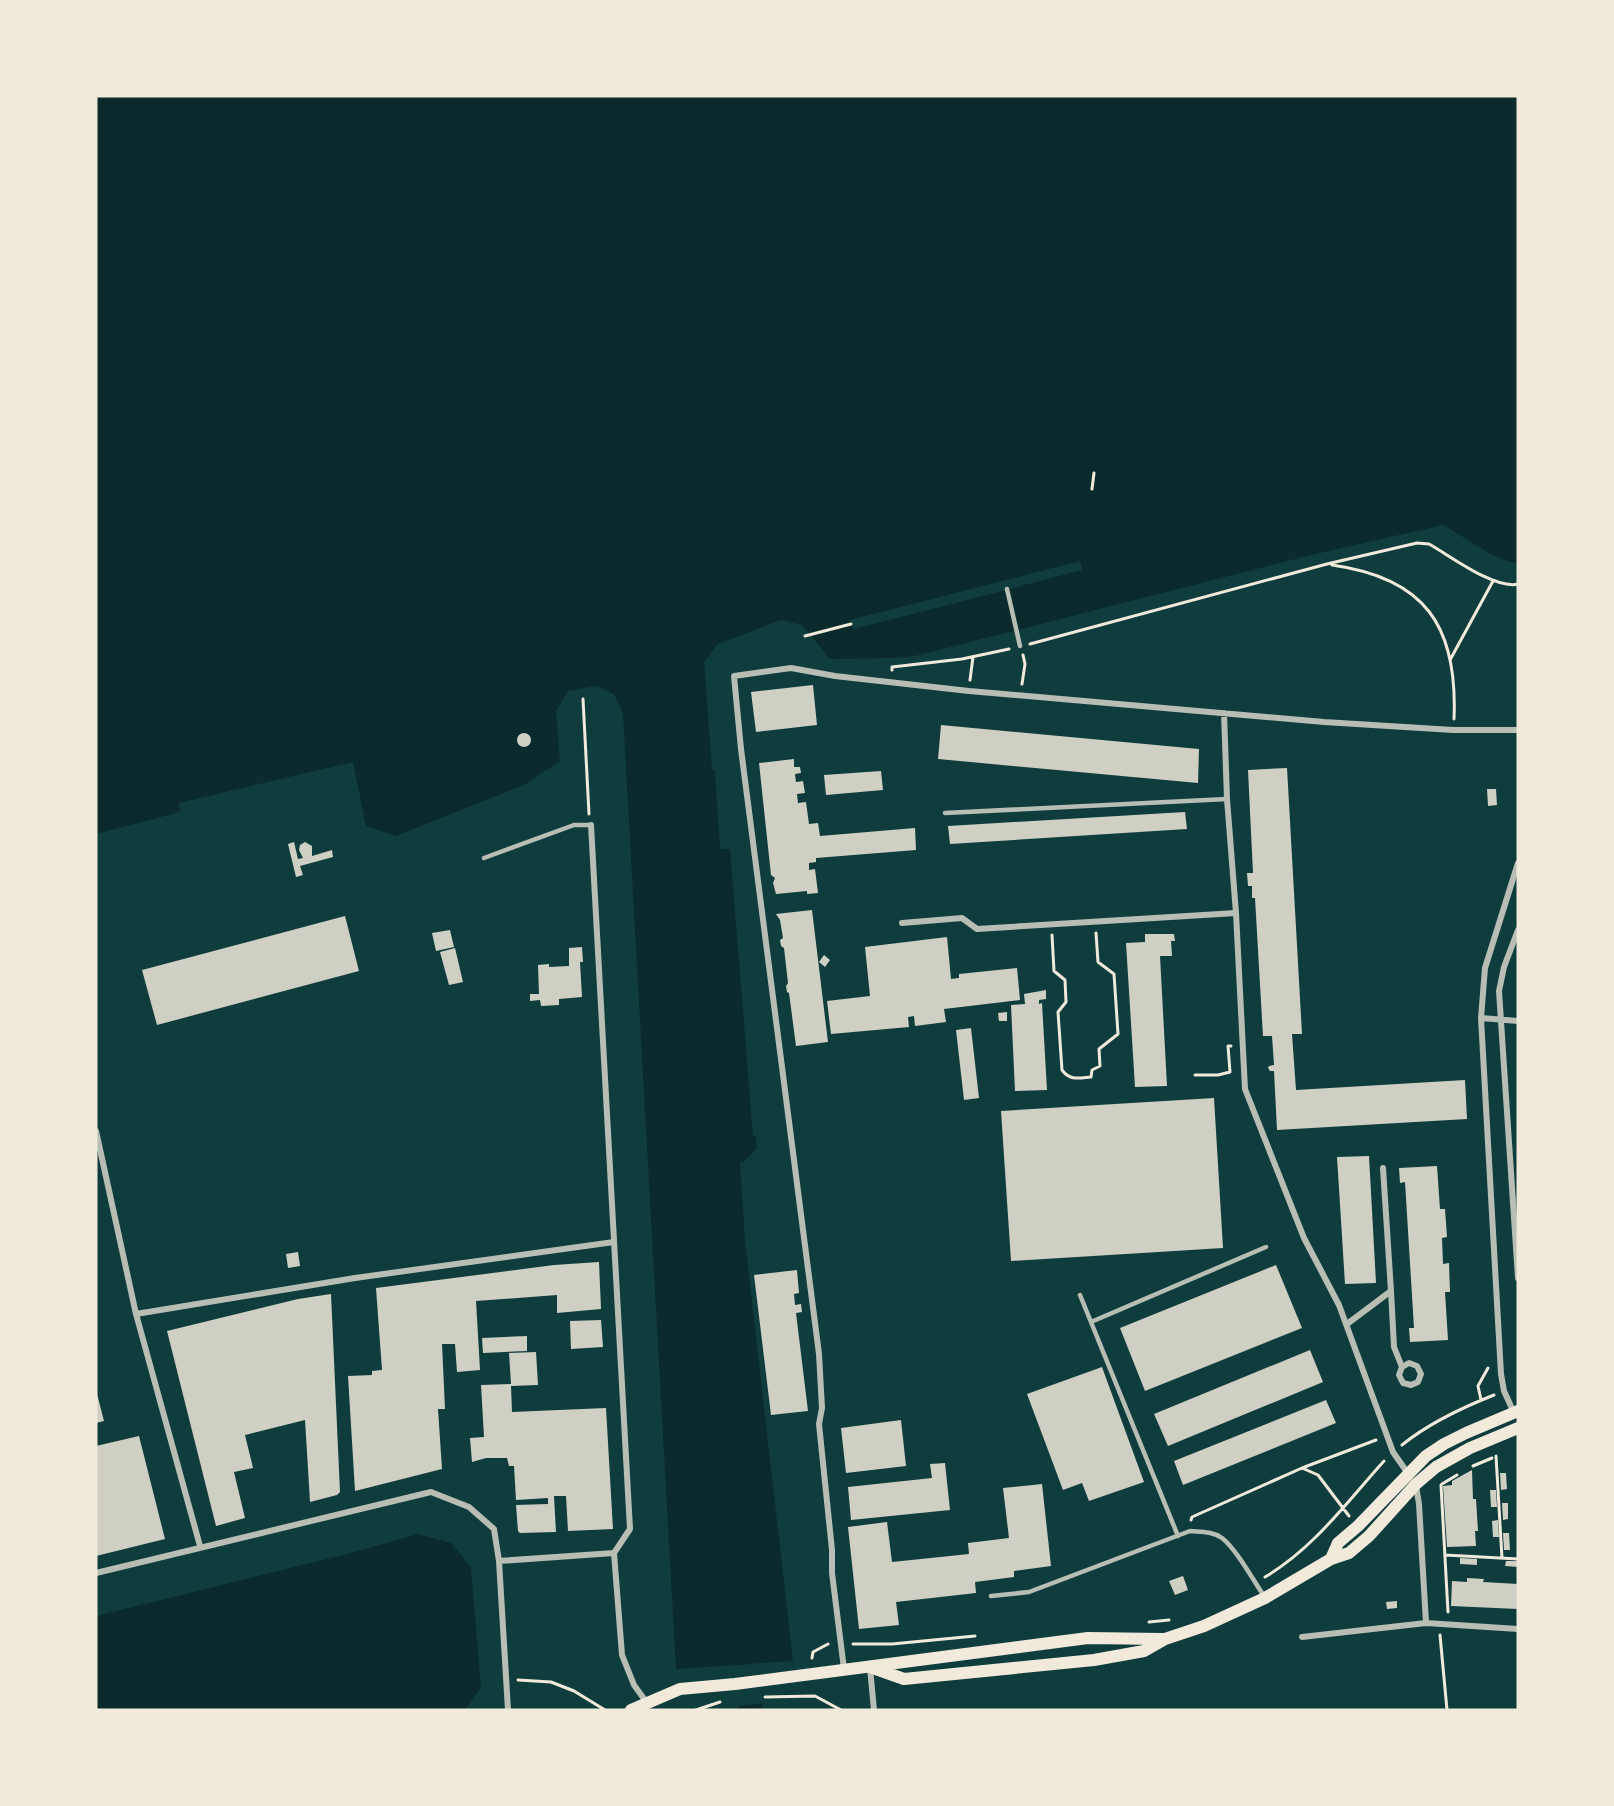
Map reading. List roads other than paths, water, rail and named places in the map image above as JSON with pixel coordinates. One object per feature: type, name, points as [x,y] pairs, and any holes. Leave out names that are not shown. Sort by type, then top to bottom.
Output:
[{"type":"main road","points":[[1331,1559],[1338,1543],[1358,1526],[1408,1473],[1444,1444],[1516,1414]]},
{"type":"main road","points":[[870,1667],[904,1679],[1094,1660],[1144,1651],[1165,1639],[1204,1626],[1265,1598],[1331,1559],[1348,1552],[1368,1536],[1416,1484],[1451,1457],[1518,1428]]},
{"type":"main road","points":[[632,1710],[646,1707],[680,1689],[735,1684],[1088,1638],[1165,1639]]},
{"type":"street","points":[[844,1669],[832,1573],[831,1537],[819,1424],[822,1408],[819,1354],[741,749],[734,676],[791,668],[835,676],[891,682],[1324,722],[1453,730],[1518,730]]},
{"type":"street","points":[[1224,713],[1227,800],[1236,913],[1245,1089],[1304,1238],[1347,1324],[1386,1436],[1393,1452],[1416,1484],[1426,1623]]},
{"type":"street","points":[[591,825],[630,1529],[614,1553],[622,1655],[646,1707]]},
{"type":"street","points":[[1516,1414],[1504,1391],[1501,1374],[1481,1018],[1485,968],[1518,862]]},
{"type":"street","points":[[902,923],[962,918],[977,929],[1236,913]]},
{"type":"street","points":[[1518,930],[1504,967],[1499,991],[1518,1278]]},
{"type":"street","points":[[1481,1018],[1518,1021]]},
{"type":"street","points":[[96,1131],[136,1314],[200,1546]]},
{"type":"street","points":[[1383,1168],[1394,1347],[1402,1367]]},
{"type":"street","points":[[136,1314],[356,1278],[614,1242]]},
{"type":"street","points":[[1347,1324],[1391,1291]]},
{"type":"street","points":[[96,1573],[430,1492],[469,1507],[494,1529],[499,1561],[508,1710]]},
{"type":"street","points":[[499,1561],[614,1553]]},
{"type":"street","points":[[1302,1637],[1426,1623],[1518,1629]]},
{"type":"street","points":[[870,1667],[874,1710]]},
{"type":"lane","points":[[1007,589],[1020,646]]},
{"type":"lane","points":[[945,813],[1227,800]]},
{"type":"lane","points":[[484,858],[574,825],[591,825]]},
{"type":"lane","points":[[1091,1322],[1266,1246]]},
{"type":"lane","points":[[1080,1295],[1178,1536]]},
{"type":"lane","points":[[991,1596],[1029,1592],[1190,1531],[1208,1532],[1222,1538],[1241,1561],[1265,1598]]},
{"type":"water","points":[[96,96],[1518,96],[1518,563],[1490,554],[1443,525],[1307,556],[915,656],[830,659],[802,625],[781,620],[718,644],[704,662],[720,849],[730,849],[753,1136],[756,1137],[757,1148],[743,1163],[740,1161],[745,1241],[793,1661],[758,1663],[763,1710],[739,1710],[734,1665],[676,1669],[623,713],[614,694],[596,686],[568,691],[556,711],[560,761],[524,785],[396,836],[366,826],[353,762],[179,803],[180,812],[96,834]]},
{"type":"water","points":[[418,1534],[451,1543],[471,1567],[481,1687],[465,1710],[96,1710],[96,1616],[351,1553]]}]
